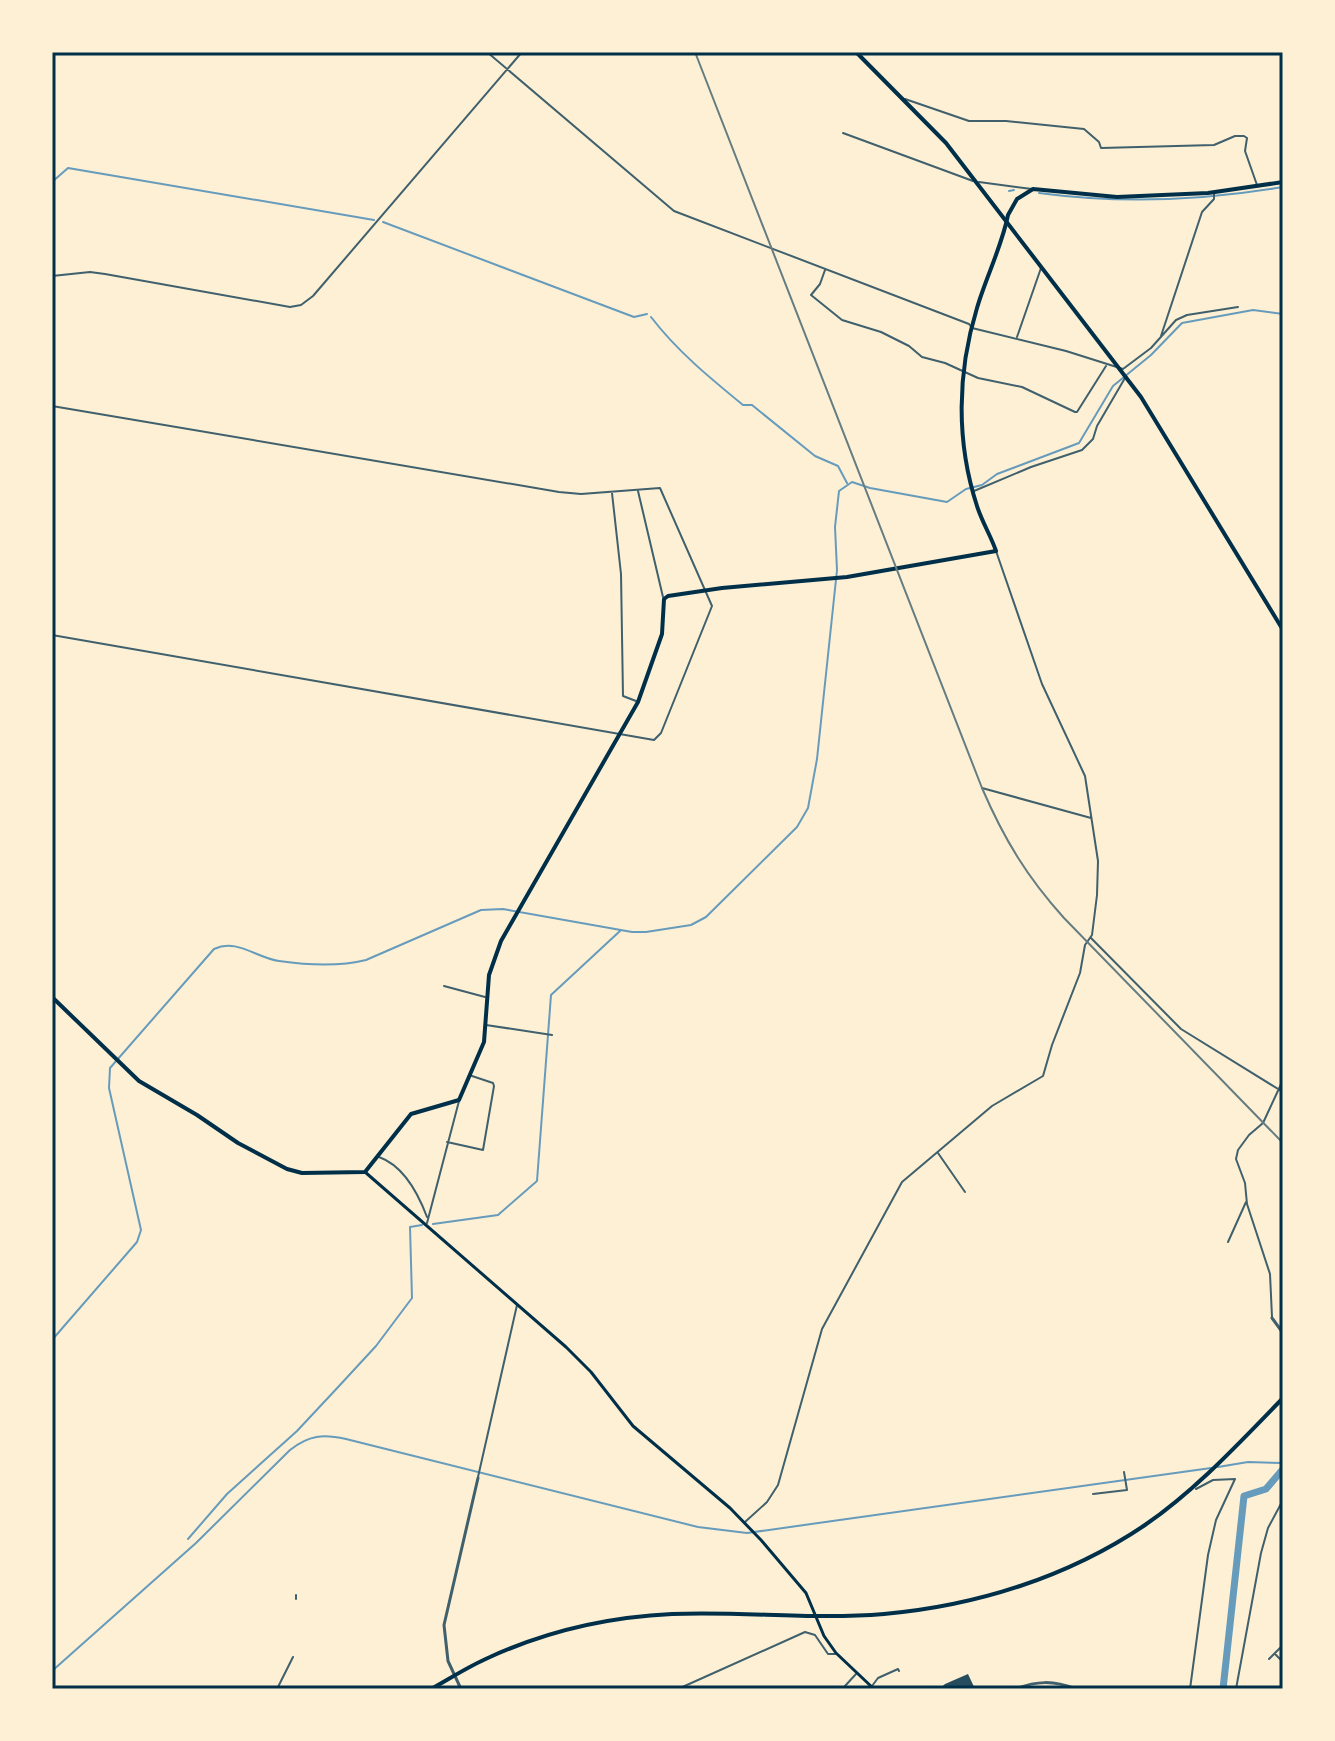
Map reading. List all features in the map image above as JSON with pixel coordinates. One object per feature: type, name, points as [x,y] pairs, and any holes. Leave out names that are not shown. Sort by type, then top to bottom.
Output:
[{"type":"main road","points":[[856,52],[946,143],[1141,397],[1283,630]]},
{"type":"main road","points":[[365,1172],[411,1114],[459,1100],[484,1042],[485,997],[491,967],[510,923],[638,702],[662,634],[664,599],[706,591],[840,578],[996,551],[973,492],[961,422],[964,372],[972,328],[1006,223],[1017,199],[1033,189],[1117,197],[1214,192],[1283,182]]},
{"type":"main road","points":[[53,996],[118,1062],[150,1089],[197,1115],[238,1143],[287,1169],[311,1174],[365,1172],[427,1221],[591,1372],[633,1426],[745,1523],[798,1582],[818,1617],[824,1636],[836,1653],[873,1688]]},
{"type":"main road","points":[[431,1689],[489,1657],[536,1638],[617,1619],[692,1614],[818,1617],[910,1611],[962,1602],[1018,1587],[1105,1550],[1145,1524],[1181,1496],[1283,1398]]},
{"type":"street","points":[[487,52],[674,211],[969,324],[972,328],[1066,351],[1122,373]]},
{"type":"street","points":[[52,276],[90,272],[290,307],[301,305],[313,296],[522,52]]},
{"type":"street","points":[[902,98],[969,121],[1006,121],[1084,129],[1099,142],[1101,148],[1214,145],[1235,136],[1246,136],[1245,151],[1257,186]]},
{"type":"street","points":[[843,133],[977,182],[1033,189]]},
{"type":"street","points":[[1160,337],[1202,212],[1214,199],[1214,192]]},
{"type":"street","points":[[1016,338],[1041,268]]},
{"type":"street","points":[[825,270],[820,284],[812,292],[812,298],[842,320],[881,332],[909,346],[922,357],[978,378],[1022,387],[1075,412],[1106,365]]},
{"type":"street","points":[[973,492],[1087,446],[1122,373],[1176,320],[1187,315],[1238,307]]},
{"type":"street","points":[[52,406],[559,492],[581,494],[660,488],[665,493],[712,606],[659,737],[654,740],[52,635]]},
{"type":"street","points":[[638,490],[650,530],[660,593],[664,599]]},
{"type":"street","points":[[612,492],[621,574],[623,696],[638,702]]},
{"type":"street","points":[[745,1523],[767,1502],[778,1485],[816,1347],[837,1301],[902,1182],[992,1106],[1043,1076],[1080,973],[1085,945],[1091,937],[1098,883],[1082,770],[1042,684],[996,551]]},
{"type":"street","points":[[982,788],[1091,818]]},
{"type":"street","points":[[1091,937],[1181,1029],[1281,1091]]},
{"type":"street","points":[[444,986],[485,997]]},
{"type":"street","points":[[485,1025],[550,1034]]},
{"type":"street","points":[[447,1142],[483,1150],[494,1086],[468,1074]]},
{"type":"street","points":[[1283,1080],[1281,1091],[1263,1123],[1238,1150],[1237,1167],[1245,1183],[1246,1201],[1270,1274],[1273,1320],[1283,1333]]},
{"type":"street","points":[[427,1221],[459,1100]]},
{"type":"street","points":[[937,1152],[965,1192]]},
{"type":"street","points":[[379,1157],[392,1162],[403,1173],[423,1204],[427,1221]]},
{"type":"street","points":[[1228,1242],[1246,1201]]},
{"type":"street","points":[[461,1689],[448,1661],[444,1627],[517,1305]]},
{"type":"street","points":[[1093,1494],[1127,1490],[1124,1472]]},
{"type":"street","points":[[1190,1689],[1211,1543],[1216,1520],[1235,1479],[1213,1480],[1196,1489]]},
{"type":"street","points":[[1236,1689],[1261,1553],[1268,1528],[1283,1500]]},
{"type":"street","points":[[678,1689],[805,1632],[815,1635],[828,1654],[836,1653]]},
{"type":"street","points":[[1269,1659],[1283,1645]]},
{"type":"street","points":[[1274,1653],[1283,1662]]},
{"type":"street","points":[[277,1689],[293,1657]]},
{"type":"street","points":[[873,1688],[878,1678],[899,1671]]},
{"type":"street","points":[[846,1689],[845,1686],[856,1674]]},
{"type":"street","points":[[1015,1689],[1044,1682],[1055,1682],[1075,1689]]},
{"type":"building","points":[[968,1674],[975,1689],[939,1689],[945,1684]]},
{"type":"waterway","points":[[52,182],[68,168],[374,220]]},
{"type":"waterway","points":[[1039,193],[1131,200],[1222,195],[1283,187]]},
{"type":"waterway","points":[[1009,191],[1014,190]]},
{"type":"waterway","points":[[383,222],[634,317],[647,314]]},
{"type":"waterway","points":[[52,1340],[137,1242],[141,1230],[109,1088],[110,1068],[214,949],[231,946],[279,961],[334,964],[366,960],[481,910],[503,909],[632,932],[691,925],[706,917],[797,827],[808,808],[817,759],[837,570],[835,527],[839,491],[852,482],[947,502],[997,474],[1079,443],[1113,386],[1151,355],[1182,323],[1253,310],[1283,314]]},
{"type":"waterway","points":[[651,317],[683,353],[718,385],[743,405],[752,405],[815,456],[838,466],[847,483]]},
{"type":"waterway","points":[[433,1224],[498,1215],[537,1181],[551,995],[620,931]]},
{"type":"waterway","points":[[188,1539],[227,1494],[297,1431],[340,1385],[376,1346],[412,1298],[410,1227],[422,1225]]},
{"type":"waterway","points":[[52,1671],[196,1543],[290,1450],[316,1437],[346,1439],[698,1527],[747,1533],[1211,1468]]},
{"type":"waterway","points":[[1218,1467],[1248,1462],[1283,1463]]},
{"type":"waterway","points":[[1223,1689],[1244,1496],[1266,1489],[1283,1469]]},
{"type":"railway","points":[[695,52],[982,788],[1008,841],[1039,888],[1064,918],[1283,1143]]}]
